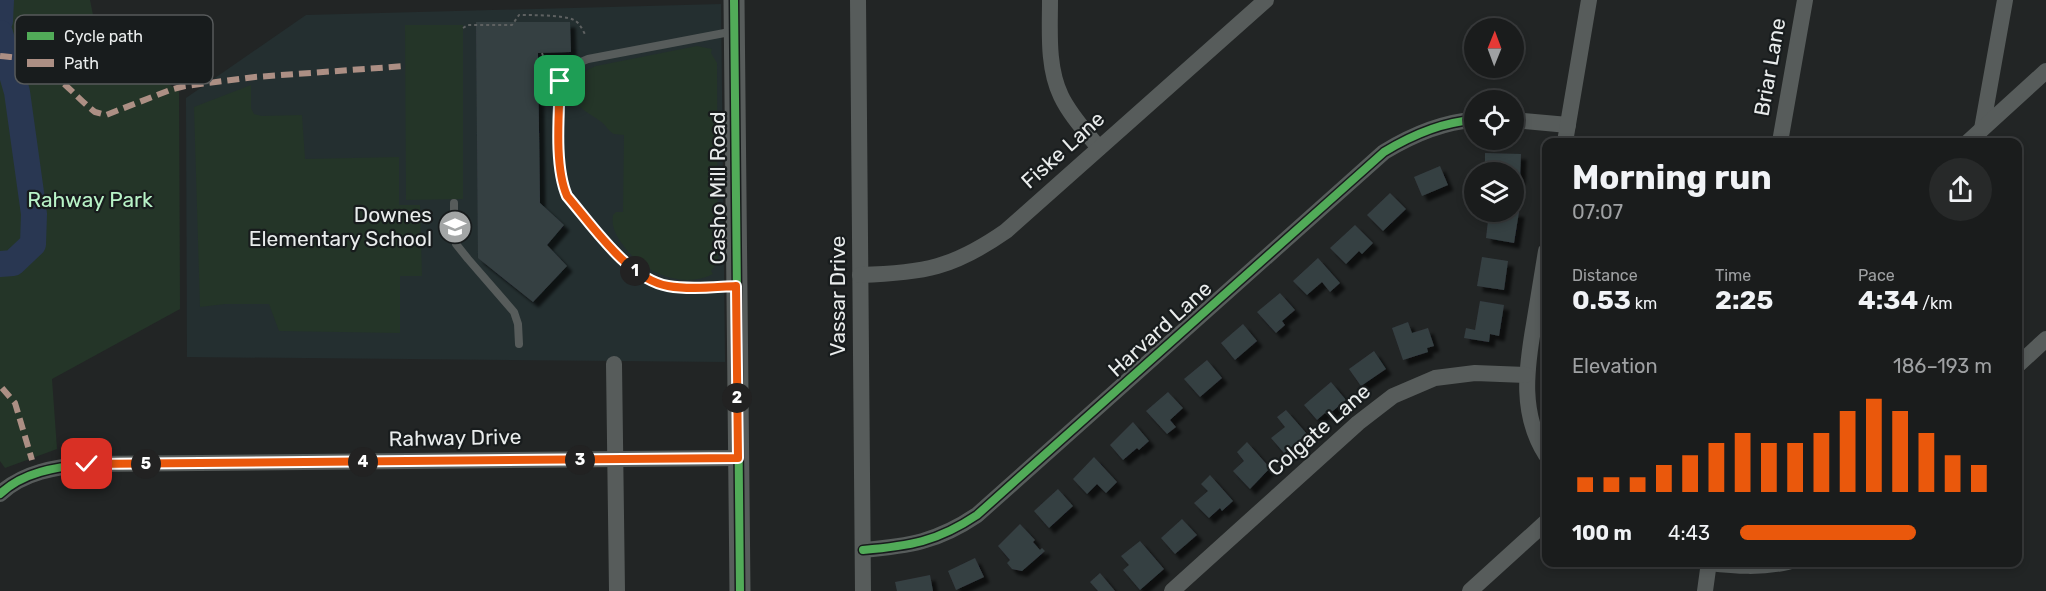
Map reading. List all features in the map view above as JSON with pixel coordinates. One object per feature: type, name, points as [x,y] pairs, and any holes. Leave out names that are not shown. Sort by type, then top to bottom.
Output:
[{"type":"street","name":"Casho Mill Road","points":[[734,0],[740,591]]},
{"type":"street","name":"Vassar Drive","points":[[858,0],[863,591]]},
{"type":"street","points":[[1050,0],[1050,48],[1055,82],[1068,110],[1099,148]]},
{"type":"street","name":"Fiske Lane","points":[[861,275],[925,271],[978,250],[1006,231],[1266,0]]},
{"type":"street","points":[[1566,138],[1589,0]]},
{"type":"street","name":"Briar Lane","points":[[1781,138],[1804,0]]},
{"type":"street","points":[[1982,129],[2005,0]]},
{"type":"street","points":[[1972,138],[2046,71]]},
{"type":"street","points":[[1524,121],[1568,124]]},
{"type":"street","name":"Harvard Lane","points":[[863,550],[918,544],[955,529],[977,515],[1384,152],[1421,132],[1464,122]]},
{"type":"street","points":[[1542,275],[1526,375],[1529,414],[1542,447]]},
{"type":"street","points":[[2022,361],[2046,339]]},
{"type":"street","points":[[615,364],[617,591]]},
{"type":"street","name":"Colgate Lane","points":[[1172,591],[1358,423],[1394,396],[1435,378],[1475,373],[1526,375]]},
{"type":"street","name":"Rahway Drive","points":[[0,494],[20,480],[40,471],[61,466],[87,464],[738,458]]},
{"type":"street","points":[[1470,591],[1542,526]]},
{"type":"street","points":[[1705,591],[1708,567]]},
{"type":"lane","points":[[735,31],[588,59],[574,65],[564,72],[560,81],[559,143],[562,185],[567,196],[627,265],[648,280],[670,286],[736,286]]},
{"type":"lane","points":[[454,203],[456,244],[514,312],[518,324],[519,344]]},
{"type":"path","points":[[463,28],[512,25],[519,15],[546,16],[574,20],[586,36]]},
{"type":"path","points":[[542,53],[546,64],[552,69]]},
{"type":"shaded area","name":"Downes Elementary School","points":[[721,4],[725,362],[187,357],[186,98],[206,84],[213,84],[213,79],[306,15]]},
{"type":"green space","name":"Rahway Park","points":[[0,0],[90,0],[93,15],[15,15],[15,84],[169,84],[179,91],[180,309],[52,379],[57,449],[5,468],[0,461]]},
{"type":"green space","points":[[405,25],[463,25],[463,199],[406,200]]},
{"type":"green space","points":[[697,46],[712,49],[711,53],[717,63],[718,262],[711,271],[713,274],[688,280],[676,279],[651,270],[640,263],[618,238],[613,227],[613,215],[616,212],[623,212],[624,135],[612,133],[582,108],[577,103],[573,91],[577,80],[596,66]]},
{"type":"green space","points":[[251,85],[251,108],[254,114],[262,116],[302,115],[305,159],[399,157],[399,205],[420,205],[422,276],[400,276],[400,333],[279,331],[269,304],[225,304],[200,307],[194,107]]},
{"type":"building","name":"Downes Elementary School","points":[[476,22],[570,22],[571,52],[538,53],[540,203],[564,225],[547,245],[567,266],[533,302],[478,258]]},
{"type":"building","points":[[1485,153],[1521,154],[1521,162],[1485,162]]},
{"type":"building","points":[[1440,166],[1448,185],[1422,196],[1414,177]]},
{"type":"building","points":[[1390,193],[1406,209],[1383,231],[1367,215]]},
{"type":"building","points":[[1488,222],[1517,222],[1514,243],[1486,238]]},
{"type":"building","points":[[1355,225],[1373,243],[1362,254],[1359,251],[1346,264],[1330,248]]},
{"type":"building","points":[[1482,257],[1508,261],[1504,290],[1477,286]]},
{"type":"building","points":[[1318,258],[1340,283],[1330,292],[1322,282],[1307,295],[1293,281]]},
{"type":"building","points":[[1280,293],[1295,310],[1282,321],[1285,325],[1276,333],[1257,312]]},
{"type":"building","points":[[1480,301],[1504,305],[1499,336],[1490,334],[1489,342],[1464,338],[1466,328],[1475,330]]},
{"type":"building","points":[[1408,322],[1412,333],[1428,328],[1434,346],[1427,348],[1428,352],[1403,360],[1392,328]]},
{"type":"building","points":[[1243,324],[1257,341],[1235,360],[1221,343]]},
{"type":"building","points":[[1374,351],[1386,369],[1361,386],[1349,369]]},
{"type":"building","points":[[1207,360],[1222,378],[1200,397],[1184,379]]},
{"type":"building","points":[[1331,382],[1346,400],[1328,415],[1325,413],[1317,420],[1304,405]]},
{"type":"building","points":[[1168,392],[1183,408],[1170,420],[1176,427],[1167,434],[1146,411]]},
{"type":"building","points":[[1286,410],[1307,434],[1284,453],[1271,438],[1285,427],[1277,417]]},
{"type":"building","points":[[1133,422],[1149,441],[1123,460],[1110,445]]},
{"type":"building","points":[[1247,442],[1270,468],[1250,489],[1233,471],[1244,461],[1237,452]]},
{"type":"building","points":[[1094,457],[1117,482],[1106,493],[1097,484],[1087,494],[1073,479]]},
{"type":"building","points":[[1210,475],[1233,501],[1222,511],[1220,508],[1209,518],[1194,503],[1208,491],[1201,484]]},
{"type":"building","points":[[1058,489],[1073,506],[1049,528],[1034,511]]},
{"type":"building","points":[[1182,519],[1197,535],[1175,554],[1161,538]]},
{"type":"building","points":[[1020,524],[1035,540],[1033,542],[1040,550],[1042,548],[1045,551],[1022,571],[1012,569],[1007,563],[1010,560],[998,546]]},
{"type":"building","points":[[1140,541],[1164,569],[1140,590],[1123,570],[1129,565],[1121,556]]},
{"type":"building","points":[[975,558],[984,577],[956,590],[948,571]]},
{"type":"building","points":[[1100,573],[1115,591],[1098,591],[1090,582]]},
{"type":"building","points":[[930,575],[933,591],[897,591],[895,582]]},
{"type":"waterway","points":[[0,21],[1,0]]},
{"type":"waterway","points":[[0,33],[17,92],[34,214],[33,244],[13,263],[0,264]]},
{"type":"marked path","points":[[0,56],[15,58]]},
{"type":"marked path","points":[[213,82],[255,77],[405,66]]},
{"type":"marked path","points":[[64,84],[95,112],[106,115],[170,90],[201,84]]},
{"type":"marked path","points":[[2,388],[15,403],[32,460]]},
{"type":"cycle path","points":[[734,0],[740,591]]},
{"type":"cycle path","points":[[863,550],[895,547],[922,541],[949,531],[977,515],[1384,152],[1428,130],[1464,121]]},
{"type":"cycle path","points":[[0,494],[19,480],[40,472],[87,464],[738,458]]},
{"type":"place","name":"Downes Elementary School","points":[[455,227]]},
{"type":"route","points":[[87,464],[738,458],[736,286],[682,287],[648,280],[627,265],[567,196],[562,185],[560,153],[560,81]]}]
